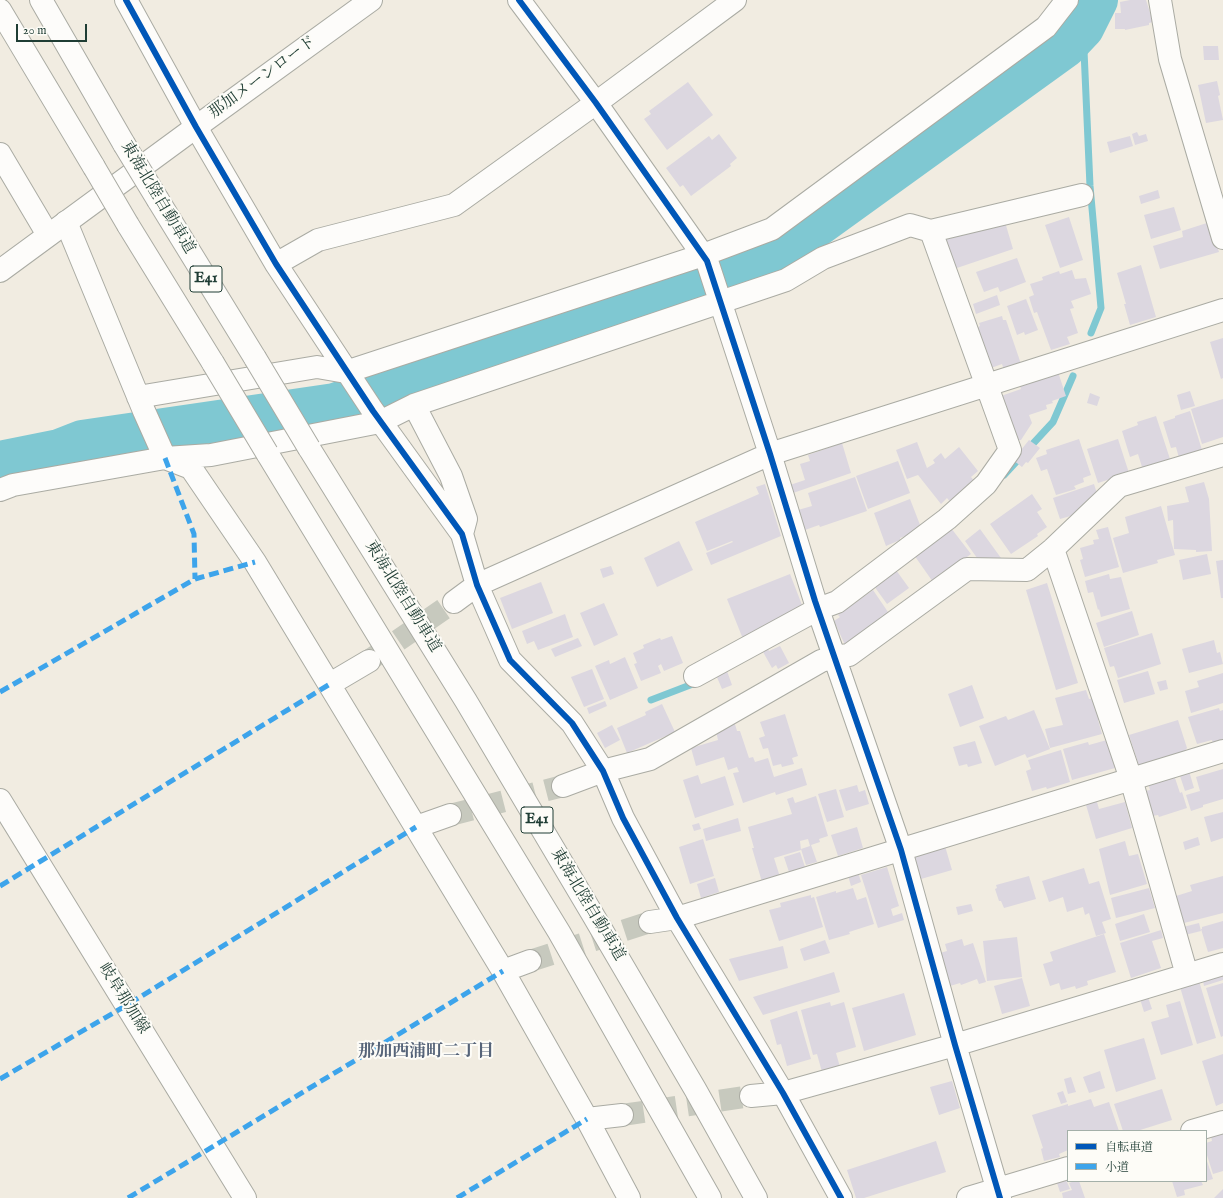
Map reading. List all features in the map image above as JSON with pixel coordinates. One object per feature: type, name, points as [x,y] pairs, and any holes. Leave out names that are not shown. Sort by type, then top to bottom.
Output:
[{"type":"main road","name":"東海北陸自動車道","points":[[41,0],[124,144],[466,701],[695,1089],[756,1198]]},
{"type":"main road","points":[[126,0],[196,127],[276,264],[348,376],[462,534],[477,585],[510,660],[572,723],[603,771],[623,818],[677,918],[783,1093],[840,1198]]},
{"type":"main road","name":"那加メーンロード","points":[[0,271],[48,234],[371,0]]},
{"type":"main road","points":[[519,0],[596,103],[705,258],[770,454],[818,609],[901,850],[955,1045],[999,1193]]},
{"type":"main road","points":[[276,264],[318,240],[454,205],[736,0]]},
{"type":"main road","points":[[141,404],[317,367],[348,376],[705,258],[772,230],[1046,27],[1067,0]]},
{"type":"main road","points":[[1160,0],[1170,59],[1218,201],[1223,238]]},
{"type":"main road","name":"E41","points":[[0,10],[128,226],[559,932],[710,1198]]},
{"type":"main road","points":[[0,154],[48,234]]},
{"type":"main road","points":[[0,490],[13,485],[166,458],[211,455],[376,416],[414,405],[719,297],[786,280],[822,258],[910,225],[931,231],[1082,195]]},
{"type":"main road","points":[[66,222],[141,404],[166,458],[191,468],[255,562],[503,972],[587,1119],[629,1198]]},
{"type":"main road","points":[[695,676],[818,609],[837,602],[947,519],[986,484],[1010,450],[931,231]]},
{"type":"main road","points":[[454,602],[477,585],[770,454],[1223,310]]},
{"type":"main road","points":[[414,405],[453,483],[466,519],[462,534]]},
{"type":"main road","points":[[563,786],[603,771],[650,759],[821,661],[849,655],[967,569],[1027,570],[1053,549],[1119,486],[1223,456]]},
{"type":"main road","points":[[1053,549],[1131,779],[1187,975]]},
{"type":"main road","points":[[330,684],[369,661]]},
{"type":"main road","points":[[650,922],[677,918],[1223,751]]},
{"type":"main road","name":"岐阜那加線","points":[[0,800],[245,1198]]},
{"type":"main road","points":[[416,827],[450,815]]},
{"type":"main road","points":[[503,972],[530,961]]},
{"type":"main road","points":[[751,1096],[783,1093],[955,1045],[1223,964]]},
{"type":"main road","points":[[587,1119],[622,1115]]},
{"type":"main road","points":[[1195,1130],[1223,1122]]},
{"type":"main road","points":[[968,1198],[999,1193],[1067,1168]]},
{"type":"building","points":[[1130,0],[1146,0],[1153,22],[1149,23],[1149,25],[1125,30],[1115,29],[1115,13],[1121,13],[1120,2]]},
{"type":"building","points":[[1203,46],[1218,46],[1219,60],[1204,60]]},
{"type":"building","points":[[1217,81],[1220,95],[1218,96],[1223,120],[1206,123],[1198,85]]},
{"type":"building","points":[[688,82],[713,115],[667,150],[644,119],[651,114],[649,111]]},
{"type":"building","points":[[1137,132],[1139,136],[1146,134],[1148,141],[1135,145],[1132,134]]},
{"type":"building","points":[[719,134],[737,158],[730,164],[731,166],[691,196],[683,185],[680,187],[666,168],[709,136],[712,140]]},
{"type":"building","points":[[1130,136],[1133,146],[1110,153],[1107,142]]},
{"type":"building","points":[[1158,190],[1160,198],[1141,204],[1139,196]]},
{"type":"building","points":[[1174,207],[1181,230],[1151,239],[1144,215]]},
{"type":"building","points":[[1069,217],[1083,260],[1060,268],[1045,225]]},
{"type":"building","points":[[1005,222],[1013,249],[954,269],[945,240],[974,230],[975,232]]},
{"type":"building","points":[[1210,222],[1219,252],[1160,269],[1153,246],[1183,237],[1182,231]]},
{"type":"building","points":[[1017,258],[1026,282],[1000,292],[998,287],[984,292],[976,272]]},
{"type":"building","points":[[1141,265],[1156,317],[1130,325],[1124,304],[1126,304],[1117,273]]},
{"type":"building","points":[[1072,270],[1075,279],[1086,278],[1091,294],[1071,301],[1074,308],[1070,309],[1078,333],[1067,337],[1070,344],[1051,350],[1037,312],[1034,313],[1029,297],[1034,295],[1030,284],[1043,280],[1042,277],[1059,271],[1060,274]]},
{"type":"building","points":[[997,295],[1000,305],[976,314],[973,304]]},
{"type":"building","points":[[1026,299],[1038,330],[1025,335],[1024,332],[1017,335],[1007,306]]},
{"type":"building","points":[[1002,316],[1003,320],[1006,320],[1021,364],[1004,370],[1002,364],[991,368],[978,327],[980,326],[979,323]]},
{"type":"building","points":[[1223,338],[1223,378],[1221,379],[1210,342]]},
{"type":"building","points":[[1057,369],[1066,396],[1046,405],[1047,409],[1029,415],[1032,423],[1021,440],[1017,440],[1001,396],[1021,389],[1018,381]]},
{"type":"building","points":[[1190,391],[1195,406],[1181,410],[1177,395]]},
{"type":"building","points":[[1090,393],[1100,397],[1097,406],[1087,403]]},
{"type":"building","points":[[1223,399],[1223,437],[1202,444],[1191,409]]},
{"type":"building","points":[[1190,411],[1202,450],[1179,458],[1176,447],[1171,448],[1163,422]]},
{"type":"building","points":[[1156,416],[1170,459],[1142,467],[1138,454],[1130,457],[1122,431],[1138,425],[1137,422]]},
{"type":"building","points":[[1079,439],[1091,475],[1083,478],[1084,482],[1074,486],[1076,489],[1056,495],[1047,469],[1041,471],[1036,458],[1047,454],[1046,450]]},
{"type":"building","points":[[1118,439],[1129,473],[1098,483],[1087,449]]},
{"type":"building","points":[[1029,440],[1040,448],[1028,463],[1026,462],[1022,467],[1013,460]]},
{"type":"building","points":[[917,442],[927,468],[935,463],[933,460],[941,453],[945,459],[959,447],[978,471],[971,477],[977,484],[952,504],[947,498],[941,504],[918,475],[907,479],[896,450]]},
{"type":"building","points":[[842,443],[851,473],[793,493],[790,485],[805,480],[800,464],[810,461],[808,455]]},
{"type":"building","points":[[898,461],[910,493],[868,509],[856,476]]},
{"type":"building","points":[[855,477],[867,511],[820,527],[819,525],[805,530],[798,510],[812,506],[808,493]]},
{"type":"building","points":[[1204,482],[1209,499],[1212,551],[1196,552],[1196,550],[1174,549],[1173,520],[1168,521],[1167,506],[1189,502],[1185,487]]},
{"type":"building","points":[[765,484],[781,536],[711,565],[706,553],[733,542],[732,541],[707,551],[695,522],[759,494],[756,487]]},
{"type":"building","points":[[1094,484],[1098,497],[1081,513],[1060,519],[1053,498]]},
{"type":"building","points":[[1032,494],[1042,509],[1037,512],[1047,527],[1037,534],[1038,536],[1011,554],[990,524]]},
{"type":"building","points":[[910,499],[922,530],[900,538],[900,540],[886,546],[874,513]]},
{"type":"building","points":[[1161,506],[1175,555],[1157,560],[1158,563],[1123,573],[1113,538],[1129,533],[1125,517]]},
{"type":"building","points":[[1108,527],[1119,567],[1085,577],[1080,560],[1083,559],[1080,548],[1094,544],[1093,540],[1099,539],[1096,530]]},
{"type":"building","points":[[951,528],[971,554],[933,582],[914,555]]},
{"type":"building","points":[[980,529],[1001,558],[993,564],[982,565],[965,541]]},
{"type":"building","points":[[679,541],[693,570],[657,587],[644,558]]},
{"type":"building","points":[[1207,554],[1211,574],[1183,580],[1179,560]]},
{"type":"building","points":[[1223,560],[1223,598],[1221,598],[1216,561]]},
{"type":"building","points":[[611,566],[614,574],[603,578],[600,569]]},
{"type":"building","points":[[896,570],[909,588],[887,604],[874,586]]},
{"type":"building","points":[[790,574],[802,605],[743,639],[727,599]]},
{"type":"building","points":[[1109,574],[1110,579],[1121,577],[1130,609],[1101,617],[1093,592],[1088,593],[1085,581]]},
{"type":"building","points":[[541,582],[553,613],[512,629],[500,598]]},
{"type":"building","points":[[1047,583],[1078,683],[1056,690],[1026,590]]},
{"type":"building","points":[[873,590],[888,612],[845,645],[834,621],[840,617],[838,615]]},
{"type":"building","points":[[604,603],[618,635],[594,646],[580,613]]},
{"type":"building","points":[[1132,611],[1139,635],[1104,647],[1096,623]]},
{"type":"building","points":[[565,614],[573,637],[538,650],[534,641],[527,644],[522,631]]},
{"type":"building","points":[[1152,633],[1161,664],[1118,678],[1114,666],[1110,667],[1104,648]]},
{"type":"building","points":[[672,636],[683,663],[664,671],[661,664],[658,666],[661,673],[641,681],[634,664],[637,663],[633,653],[644,648],[643,645],[660,638],[661,640]]},
{"type":"building","points":[[578,638],[582,646],[555,657],[551,649]]},
{"type":"building","points":[[1214,640],[1217,653],[1220,652],[1223,664],[1189,673],[1182,649]]},
{"type":"building","points":[[780,646],[789,663],[778,669],[776,665],[772,668],[762,650],[767,647],[769,651]]},
{"type":"building","points":[[625,657],[638,688],[610,700],[595,666],[609,660],[610,664]]},
{"type":"building","points":[[592,669],[604,699],[584,707],[571,677]]},
{"type":"building","points":[[727,671],[732,685],[722,689],[716,675]]},
{"type":"building","points":[[1148,671],[1155,694],[1124,703],[1117,680]]},
{"type":"building","points":[[1223,673],[1223,703],[1191,713],[1185,691],[1199,687],[1197,681]]},
{"type":"building","points":[[1166,680],[1168,689],[1160,691],[1157,682]]},
{"type":"building","points":[[972,685],[984,718],[960,727],[948,694]]},
{"type":"building","points":[[1086,690],[1089,699],[1095,698],[1101,719],[1098,720],[1102,734],[1050,748],[1045,729],[1063,725],[1055,698]]},
{"type":"building","points":[[605,701],[607,706],[589,714],[587,708]]},
{"type":"building","points":[[662,704],[675,732],[627,753],[617,728],[646,715],[645,712]]},
{"type":"building","points":[[1219,708],[1220,711],[1223,710],[1223,741],[1213,744],[1212,740],[1197,744],[1188,717]]},
{"type":"building","points":[[1034,710],[1050,749],[1027,758],[1025,754],[995,766],[979,726],[1006,716],[1008,720]]},
{"type":"building","points":[[785,714],[798,756],[792,758],[794,764],[782,767],[781,764],[773,766],[768,748],[763,749],[759,738],[765,736],[760,722]]},
{"type":"building","points":[[1178,720],[1187,748],[1183,753],[1139,766],[1129,735]]},
{"type":"building","points":[[734,721],[737,731],[740,731],[749,758],[753,757],[755,762],[768,758],[774,777],[802,768],[807,785],[776,795],[775,792],[743,803],[733,773],[739,772],[737,767],[728,770],[724,757],[696,766],[691,748],[718,740],[716,731]]},
{"type":"building","points":[[612,725],[620,740],[605,748],[597,733]]},
{"type":"building","points":[[1107,740],[1115,768],[1072,780],[1063,749],[1088,742],[1089,745]]},
{"type":"building","points":[[975,741],[982,763],[968,767],[967,764],[959,766],[953,747]]},
{"type":"building","points":[[1061,750],[1070,782],[1047,789],[1046,787],[1032,791],[1026,771],[1031,769],[1028,760]]},
{"type":"building","points":[[1223,769],[1223,799],[1203,805],[1203,807],[1191,811],[1186,795],[1200,791],[1196,777]]},
{"type":"building","points":[[1189,771],[1194,788],[1185,791],[1179,773]]},
{"type":"building","points":[[698,775],[701,784],[725,776],[734,805],[695,818],[683,780]]},
{"type":"building","points":[[1174,775],[1180,793],[1182,792],[1187,808],[1159,817],[1158,815],[1152,816],[1145,791],[1150,790],[1148,783]]},
{"type":"building","points":[[857,785],[859,792],[865,790],[869,804],[846,811],[839,790]]},
{"type":"building","points":[[836,789],[844,817],[827,822],[818,794]]},
{"type":"building","points":[[1095,795],[1099,809],[1125,802],[1132,828],[1096,839],[1084,798]]},
{"type":"building","points":[[816,796],[828,836],[819,839],[820,842],[811,845],[817,862],[806,865],[801,849],[810,846],[808,839],[800,841],[801,850],[774,858],[780,877],[762,882],[752,848],[754,848],[748,827],[792,814],[787,799],[793,797],[795,803]]},
{"type":"building","points":[[1223,812],[1223,838],[1211,842],[1204,817]]},
{"type":"building","points":[[738,818],[741,831],[706,841],[703,829]]},
{"type":"building","points":[[699,823],[701,829],[694,831],[692,825]]},
{"type":"building","points":[[857,827],[863,848],[838,856],[831,835]]},
{"type":"building","points":[[1198,837],[1200,845],[1185,850],[1183,842]]},
{"type":"building","points":[[703,839],[714,876],[690,884],[679,847]]},
{"type":"building","points":[[1125,841],[1129,856],[1138,854],[1147,884],[1110,895],[1099,849]]},
{"type":"building","points":[[945,846],[952,870],[921,879],[914,855]]},
{"type":"building","points":[[800,852],[805,867],[789,872],[784,857]]},
{"type":"building","points":[[887,867],[899,906],[891,909],[893,916],[902,913],[904,920],[878,928],[861,875]]},
{"type":"building","points":[[1084,868],[1089,884],[1099,881],[1111,919],[1102,922],[1106,933],[1096,936],[1089,913],[1085,915],[1083,907],[1067,912],[1063,897],[1049,902],[1042,881]]},
{"type":"building","points":[[857,869],[861,882],[851,886],[847,872]]},
{"type":"building","points":[[1029,876],[1036,899],[1004,908],[1001,901],[999,901],[995,889],[997,888],[996,885]]},
{"type":"building","points":[[1223,876],[1223,913],[1184,923],[1176,896],[1192,891],[1190,885]]},
{"type":"building","points":[[715,878],[719,892],[701,898],[697,884]]},
{"type":"building","points":[[853,888],[857,900],[866,897],[874,924],[849,932],[850,934],[829,940],[816,897]]},
{"type":"building","points":[[1149,888],[1155,908],[1116,918],[1111,898]]},
{"type":"building","points":[[811,895],[811,898],[814,897],[823,927],[779,941],[769,910],[781,907],[780,903]]},
{"type":"building","points":[[971,904],[973,911],[958,915],[956,907]]},
{"type":"building","points":[[1144,914],[1150,932],[1120,941],[1115,924]]},
{"type":"building","points":[[1223,921],[1223,948],[1208,952],[1201,929],[1202,927]]},
{"type":"building","points":[[1199,923],[1201,931],[1185,935],[1183,927]]},
{"type":"building","points":[[1161,930],[1163,938],[1152,941],[1161,968],[1131,978],[1120,943]]},
{"type":"building","points":[[1104,934],[1116,972],[1087,981],[1088,985],[1076,989],[1075,986],[1061,990],[1059,983],[1050,986],[1043,964],[1053,961],[1050,952]]},
{"type":"building","points":[[1017,937],[1022,977],[987,981],[983,941]]},
{"type":"building","points":[[962,939],[964,946],[973,943],[986,982],[979,984],[977,979],[961,985],[960,983],[950,986],[940,953],[947,951],[945,944]]},
{"type":"building","points":[[825,940],[830,953],[804,961],[800,949]]},
{"type":"building","points":[[783,946],[788,968],[739,981],[729,959]]},
{"type":"building","points":[[834,972],[840,992],[763,1015],[753,997]]},
{"type":"building","points":[[1223,975],[1223,980],[1204,986],[1203,981]]},
{"type":"building","points":[[1022,978],[1030,1006],[1002,1014],[994,986]]},
{"type":"building","points":[[1199,981],[1216,1038],[1197,1044],[1180,987]]},
{"type":"building","points":[[1223,983],[1223,1036],[1221,1037],[1206,988]]},
{"type":"building","points":[[904,993],[916,1035],[864,1051],[852,1008]]},
{"type":"building","points":[[1148,997],[1152,1009],[1144,1012],[1140,999]]},
{"type":"building","points":[[1180,1001],[1193,1045],[1161,1055],[1151,1022],[1169,1017],[1166,1005]]},
{"type":"building","points":[[830,1002],[831,1006],[844,1002],[856,1047],[836,1053],[840,1067],[822,1072],[817,1054],[813,1055],[801,1010]]},
{"type":"building","points":[[797,1011],[811,1059],[787,1066],[781,1044],[777,1045],[770,1020]]},
{"type":"building","points":[[1144,1038],[1156,1079],[1116,1092],[1104,1050]]},
{"type":"building","points":[[1223,1054],[1223,1103],[1216,1106],[1202,1061]]},
{"type":"building","points":[[1100,1071],[1105,1088],[1089,1093],[1083,1077]]},
{"type":"building","points":[[1071,1077],[1076,1092],[1068,1094],[1064,1079]]},
{"type":"building","points":[[952,1081],[960,1108],[939,1115],[930,1087]]},
{"type":"building","points":[[1162,1089],[1172,1120],[1140,1130],[1123,1130],[1114,1104]]},
{"type":"building","points":[[1063,1091],[1067,1102],[1061,1104],[1057,1093]]},
{"type":"building","points":[[1091,1099],[1094,1107],[1109,1102],[1119,1130],[1067,1130],[1067,1150],[1059,1154],[1060,1157],[1044,1161],[1041,1149],[1043,1148],[1032,1115],[1068,1104],[1068,1106]]},
{"type":"building","points":[[1223,1128],[1223,1171],[1213,1174],[1207,1155],[1207,1143],[1212,1141],[1210,1132]]},
{"type":"building","points":[[936,1141],[946,1172],[864,1198],[856,1198],[847,1170]]},
{"type":"building","points":[[1207,1161],[1213,1179],[1207,1181]]},
{"type":"building","points":[[1065,1177],[1070,1189],[1060,1192],[1056,1180]]},
{"type":"building","points":[[1079,1182],[1085,1198],[1063,1198],[1062,1193],[1072,1190],[1069,1183]]},
{"type":"building","points":[[1172,1182],[1202,1182],[1203,1185],[1184,1190],[1185,1195],[1177,1197]]},
{"type":"building","points":[[1223,1189],[1223,1198],[1214,1198]]},
{"type":"waterway","points":[[0,462],[59,450],[82,441],[335,404],[781,252],[1065,47],[1083,28],[1097,0]]},
{"type":"waterway","points":[[1083,28],[1090,186],[1101,308],[1091,333]]},
{"type":"waterway","points":[[1004,475],[1053,422],[1073,376]]},
{"type":"waterway","points":[[651,700],[698,682]]},
{"type":"tunnel","points":[[371,659],[454,602]]},
{"type":"tunnel","points":[[450,815],[563,786]]},
{"type":"tunnel","points":[[530,961],[650,922]]},
{"type":"tunnel","points":[[622,1115],[751,1096]]},
{"type":"marked path","points":[[165,458],[194,534],[195,579]]},
{"type":"marked path","points":[[0,692],[195,579],[255,562]]},
{"type":"marked path","points":[[0,886],[330,684]]},
{"type":"marked path","points":[[0,1079],[127,1005],[416,827]]},
{"type":"marked path","points":[[128,1198],[503,971]]},
{"type":"marked path","points":[[457,1198],[587,1119]]},
{"type":"cycle path","points":[[126,0],[196,127],[276,264],[373,411],[462,534],[477,585],[510,660],[572,723],[603,771],[623,818],[677,918],[783,1093],[841,1198]]},
{"type":"cycle path","points":[[519,0],[596,103],[707,261],[770,454],[815,601],[901,850],[955,1045],[1000,1198]]},
{"type":"district","name":"那加西浦町二丁目","points":[[426,1053]]}]
